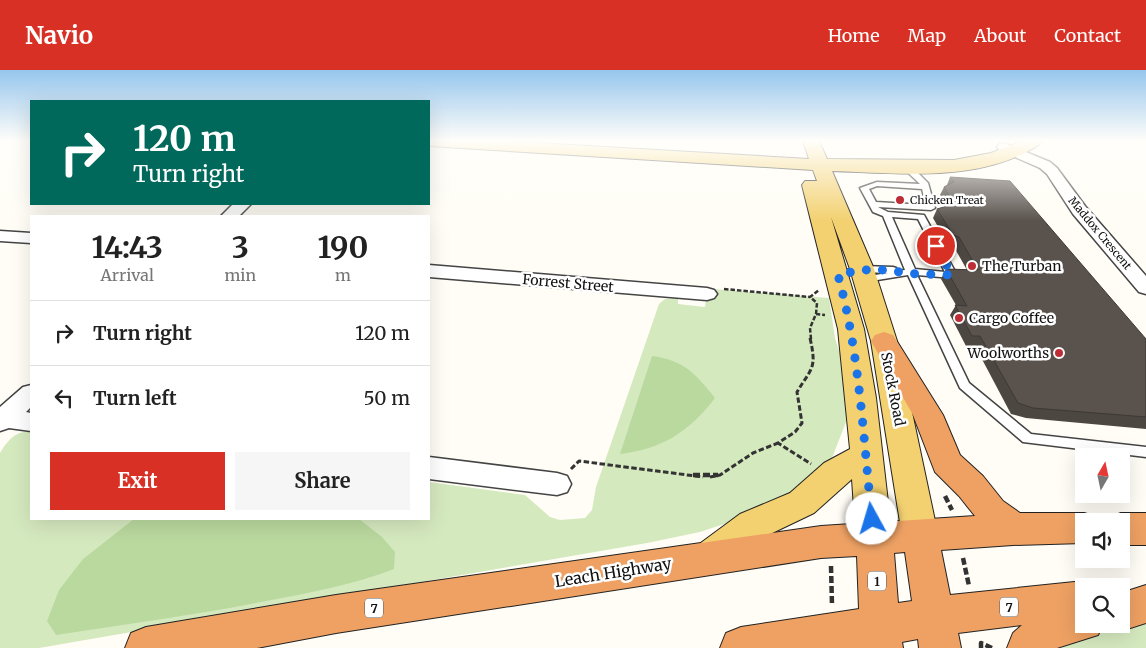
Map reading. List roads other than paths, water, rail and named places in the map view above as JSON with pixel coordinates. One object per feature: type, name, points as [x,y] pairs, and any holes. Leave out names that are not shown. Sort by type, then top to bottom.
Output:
[{"type":"highway","points":[[884,341],[928,415],[947,463],[991,511],[1013,529]]},
{"type":"highway","name":"Leach Highway","points":[[146,648],[336,614],[711,557],[830,541],[1013,529],[1075,528]]},
{"type":"highway","points":[[1130,528],[1146,529]]},
{"type":"highway","name":"Stock Road","points":[[920,535],[937,633]]},
{"type":"highway","name":"Stock Road","points":[[874,538],[881,637]]},
{"type":"highway","points":[[1130,595],[1146,593]]},
{"type":"highway","name":"7","points":[[741,648],[833,633],[881,637],[977,630],[1075,603]]},
{"type":"highway","points":[[1130,609],[1146,604]]},
{"type":"highway","points":[[1028,648],[1049,628],[1075,623]]},
{"type":"main road","name":"Stock Road","points":[[814,168],[847,277],[874,538]]},
{"type":"main road","name":"Stock Road","points":[[847,277],[884,341],[920,535]]},
{"type":"main road","points":[[711,557],[753,524],[802,503],[836,472],[865,456]]},
{"type":"street","name":"Maddox Crescent","points":[[1048,168],[1079,210],[1146,288]]},
{"type":"street","points":[[230,215],[242,205]]},
{"type":"street","points":[[0,236],[30,238]]},
{"type":"street","name":"Forrest Street","points":[[430,271],[707,294]]},
{"type":"street","points":[[1,419],[30,394]]},
{"type":"street","points":[[1,419],[30,422]]},
{"type":"street","points":[[430,468],[557,484]]},
{"type":"lane","points":[[872,204],[933,207],[924,183],[908,168]]},
{"type":"lane","points":[[936,214],[921,217],[887,214],[876,210],[864,188],[877,184],[925,187],[931,190],[940,205]]},
{"type":"lane","points":[[887,214],[906,272],[964,385],[1028,439],[1146,452]]},
{"type":"lane","points":[[847,277],[896,276],[906,272],[952,275],[921,217]]},
{"type":"place","name":"Chicken Treat","points":[[900,200]]},
{"type":"place","name":"The Turban","points":[[972,266]]},
{"type":"place","name":"Cargo Coffee","points":[[959,318]]},
{"type":"place","name":"Woolworths","points":[[1059,353]]}]
